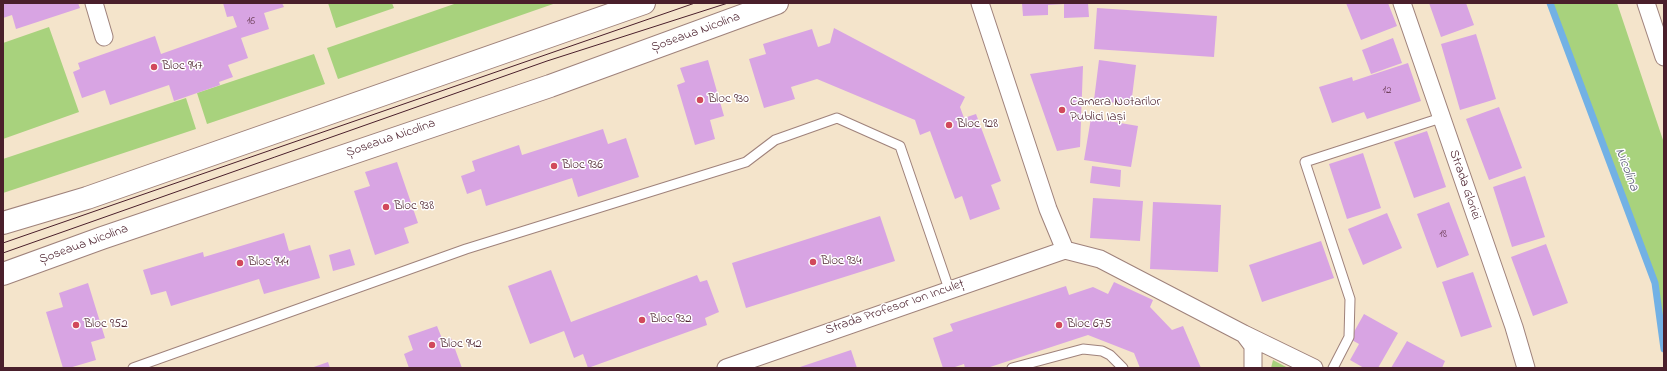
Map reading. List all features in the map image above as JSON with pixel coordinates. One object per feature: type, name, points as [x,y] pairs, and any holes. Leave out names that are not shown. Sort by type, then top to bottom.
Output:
[{"type":"main road","points":[[3,223],[87,198],[644,3]]},
{"type":"main road","name":"Șoseaua Nicolina","points":[[3,274],[117,233],[550,86],[778,3]]},
{"type":"street","points":[[94,3],[104,37]]},
{"type":"street","points":[[980,3],[1048,209],[1065,250],[1100,259],[1244,334],[1314,368]]},
{"type":"street","name":"Strada Gloriei","points":[[1402,3],[1514,327],[1526,368]]},
{"type":"street","points":[[1646,3],[1664,57]]},
{"type":"street","name":"Strada Profesor Ion Inculeț","points":[[726,368],[949,289],[1065,250]]},
{"type":"street","points":[[1244,334],[1253,346],[1253,368]]},
{"type":"lane","points":[[133,368],[466,249],[746,162],[775,140],[837,118],[900,146],[949,289]]},
{"type":"lane","points":[[1333,368],[1349,337],[1350,299],[1305,162],[1441,118]]},
{"type":"lane","points":[[1012,368],[1083,348],[1102,351],[1110,355],[1122,368]]},
{"type":"green space","points":[[328,3],[392,3],[394,8],[336,28]]},
{"type":"green space","points":[[457,3],[556,3],[338,79],[327,48]]},
{"type":"green space","points":[[1550,3],[1617,3],[1664,143],[1664,350],[1654,280]]},
{"type":"green space","points":[[49,27],[79,112],[3,139],[3,43]]},
{"type":"green space","points":[[314,54],[325,84],[207,124],[197,93]]},
{"type":"green space","points":[[186,98],[196,129],[3,193],[3,159]]},
{"type":"green space","points":[[1273,360],[1288,368],[1271,368]]},
{"type":"building","points":[[3,3],[78,3],[80,8],[16,29],[12,15],[3,18]]},
{"type":"building","name":"Bloc 947","points":[[223,3],[282,3],[284,7],[264,13],[269,29],[241,38],[248,58],[228,65],[233,77],[219,82],[220,85],[174,101],[169,85],[110,105],[105,90],[82,98],[73,72],[80,69],[78,63],[155,36],[161,54],[237,27],[233,16],[227,17]]},
{"type":"building","points":[[1022,3],[1088,3],[1089,17],[1064,18],[1064,4],[1048,5],[1048,15],[1023,16]]},
{"type":"building","points":[[1346,3],[1388,3],[1397,26],[1361,40]]},
{"type":"building","points":[[1429,3],[1466,3],[1474,25],[1441,37]]},
{"type":"building","points":[[1097,8],[1217,16],[1214,57],[1094,49]]},
{"type":"building","name":"Bloc 928","points":[[834,28],[965,97],[960,107],[964,118],[976,114],[1001,181],[991,185],[1000,209],[970,220],[962,196],[955,199],[930,131],[920,135],[915,120],[817,79],[791,87],[795,99],[764,108],[749,59],[766,54],[763,44],[812,29],[818,47],[830,43]]},
{"type":"building","points":[[1476,34],[1496,99],[1460,110],[1441,44]]},
{"type":"building","points":[[1393,38],[1402,63],[1371,74],[1362,50]]},
{"type":"building","name":"Bloc 930","points":[[708,60],[724,116],[710,120],[715,139],[695,145],[677,85],[685,82],[680,68]]},
{"type":"building","points":[[1099,60],[1136,65],[1131,105],[1094,100]]},
{"type":"building","points":[[1408,63],[1421,101],[1367,119],[1364,112],[1332,123],[1319,87],[1352,77],[1353,81]]},
{"type":"building","name":"Camera Notarilor Publici Iași","points":[[1083,66],[1080,147],[1057,151],[1030,74]]},
{"type":"building","points":[[1499,107],[1522,168],[1489,180],[1466,119]]},
{"type":"building","points":[[1091,118],[1138,126],[1131,167],[1084,160]]},
{"type":"building","name":"Bloc 936","points":[[603,129],[608,144],[626,138],[639,177],[578,197],[572,178],[486,206],[481,189],[467,194],[461,176],[475,171],[472,161],[519,145],[522,155]]},
{"type":"building","points":[[1427,131],[1446,187],[1414,198],[1394,142]]},
{"type":"building","points":[[1363,153],[1381,208],[1347,219],[1329,164]]},
{"type":"building","name":"Bloc 938","points":[[397,162],[418,223],[404,228],[409,243],[375,255],[354,191],[370,186],[365,172]]},
{"type":"building","points":[[1092,166],[1121,170],[1120,187],[1090,183]]},
{"type":"building","points":[[1525,176],[1545,237],[1512,247],[1493,187]]},
{"type":"building","points":[[1093,198],[1143,201],[1140,241],[1090,238]]},
{"type":"building","points":[[1153,202],[1221,205],[1218,272],[1150,269]]},
{"type":"building","points":[[1449,202],[1469,255],[1437,268],[1417,214]]},
{"type":"building","points":[[1387,213],[1402,248],[1363,265],[1348,229]]},
{"type":"building","name":"Bloc 934","points":[[880,216],[895,261],[746,308],[732,263]]},
{"type":"building","name":"Bloc 944","points":[[284,233],[289,251],[310,245],[320,278],[264,294],[259,279],[171,306],[166,291],[151,295],[143,270],[203,252],[204,257]]},
{"type":"building","points":[[1321,241],[1334,278],[1262,302],[1249,265]]},
{"type":"building","points":[[1546,244],[1568,303],[1533,316],[1511,257]]},
{"type":"building","points":[[350,249],[355,265],[333,271],[329,255]]},
{"type":"building","name":"Bloc 932","points":[[551,270],[571,322],[697,275],[700,282],[707,280],[719,312],[705,318],[707,325],[588,368],[583,354],[574,358],[564,331],[530,344],[508,286]]},
{"type":"building","points":[[1473,272],[1492,327],[1461,337],[1442,282]]},
{"type":"building","name":"Bloc 675","points":[[1114,282],[1153,300],[1150,307],[1172,330],[1183,326],[1201,368],[1140,368],[1134,353],[1088,335],[987,368],[965,368],[964,364],[952,368],[943,368],[933,338],[953,331],[950,324],[1066,286],[1069,295],[1093,287],[1108,294]]},
{"type":"building","name":"Bloc 952","points":[[88,283],[105,338],[91,342],[96,360],[69,368],[63,368],[46,312],[63,307],[59,293]]},
{"type":"building","points":[[1364,314],[1398,333],[1378,368],[1364,368],[1350,360],[1359,344],[1350,339]]},
{"type":"building","name":"Bloc 942","points":[[437,326],[443,341],[451,338],[462,368],[409,368],[404,354],[413,350],[408,336]]},
{"type":"building","points":[[1407,341],[1445,361],[1442,368],[1391,368]]},
{"type":"building","points":[[851,350],[857,368],[797,368]]},
{"type":"building","points":[[328,362],[330,368],[311,368]]},
{"type":"waterway","name":"Nicolina","points":[[1550,3],[1655,283],[1664,349]]},
{"type":"tram line","points":[[3,243],[695,3]]},
{"type":"tram line","points":[[3,253],[547,61],[728,3]]},
{"type":"place","name":"Bloc 947","points":[[154,67]]},
{"type":"place","name":"Bloc 930","points":[[700,100]]},
{"type":"place","name":"Camera Notarilor Publici Iași","points":[[1062,110]]},
{"type":"place","name":"Bloc 928","points":[[949,125]]},
{"type":"place","name":"Bloc 936","points":[[554,166]]},
{"type":"place","name":"Bloc 938","points":[[386,207]]},
{"type":"place","name":"Bloc 934","points":[[813,262]]},
{"type":"place","name":"Bloc 944","points":[[240,263]]},
{"type":"place","name":"Bloc 932","points":[[642,320]]},
{"type":"place","name":"Bloc 952","points":[[76,325]]},
{"type":"place","name":"Bloc 675","points":[[1059,325]]},
{"type":"place","name":"Bloc 942","points":[[432,345]]}]
